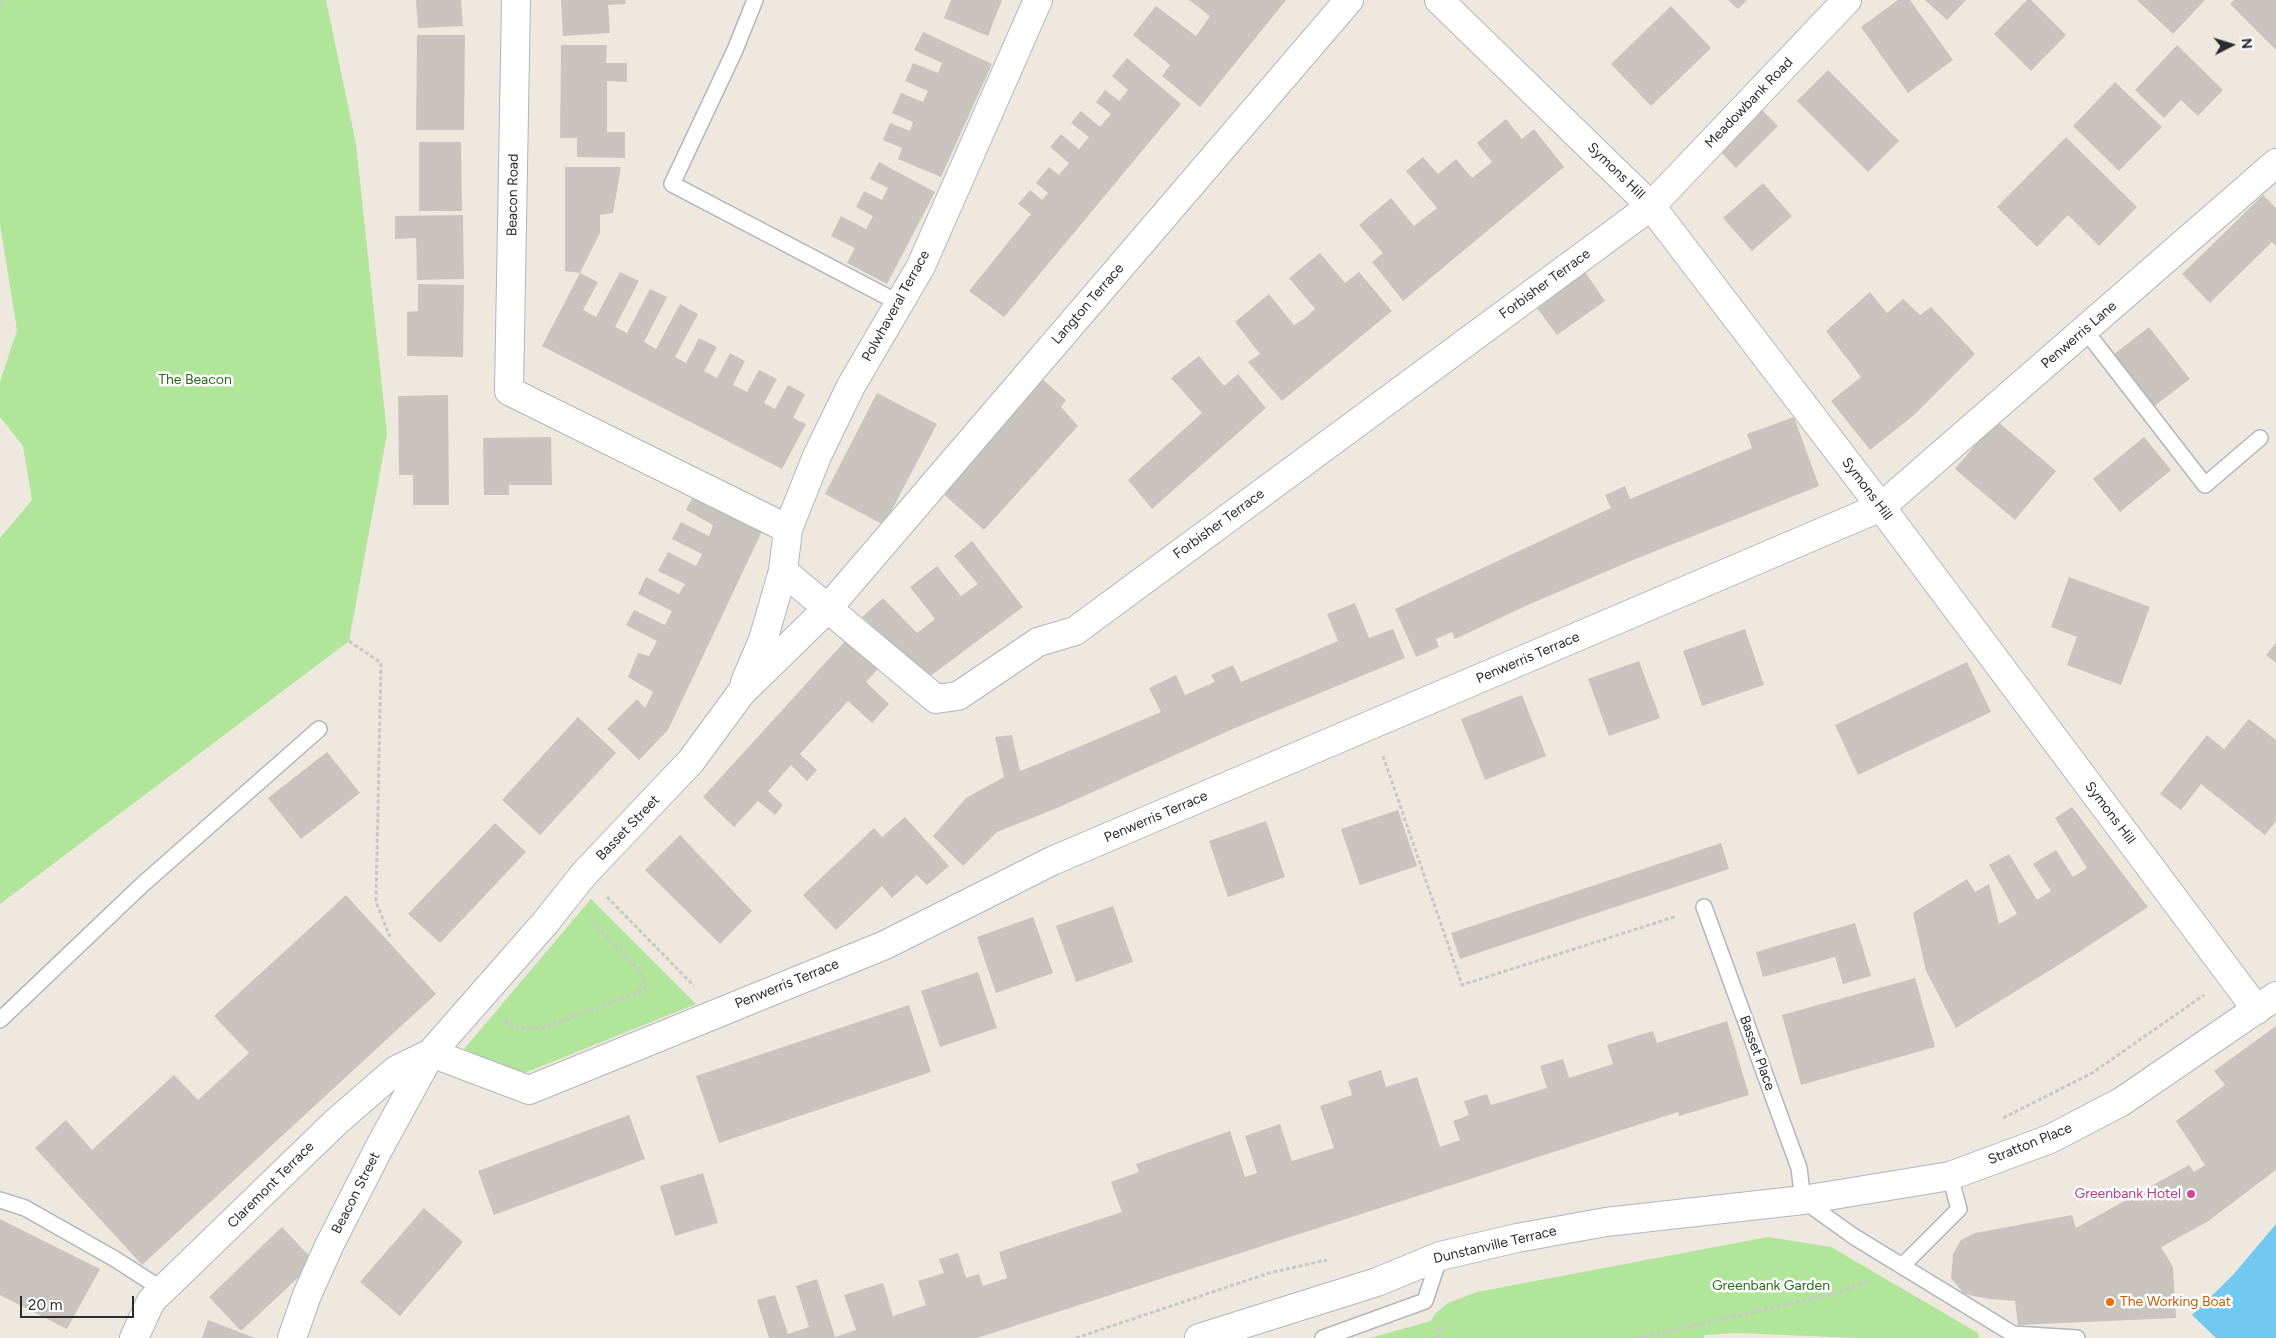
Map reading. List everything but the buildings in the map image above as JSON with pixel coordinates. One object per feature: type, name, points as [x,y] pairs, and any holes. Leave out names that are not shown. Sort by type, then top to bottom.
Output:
[{"type":"street","name":"Beacon Road","points":[[516,0],[509,391],[788,528]]},
{"type":"street","name":"Polwhaveral Terrace","points":[[740,693],[763,640],[783,571],[788,528],[817,456],[851,386],[921,266],[1038,0]]},
{"type":"street","name":"Langton Terrace","points":[[828,608],[1349,0]]},
{"type":"street","name":"Symons Hill","points":[[1439,0],[1651,206],[1881,507],[2231,975],[2266,1003]]},
{"type":"street","name":"Meadowbank Road","points":[[1651,206],[1847,0]]},
{"type":"street","name":"Penwerris Lane","points":[[1881,507],[2276,163]]},
{"type":"street","name":"Forbisher Terrace","points":[[783,571],[936,699],[958,696],[1038,642],[1074,631],[1651,206]]},
{"type":"street","name":"Penwerris Terrace","points":[[431,1053],[529,1090],[885,945],[1052,861],[1881,507]]},
{"type":"street","name":"Basset Street","points":[[431,1053],[545,923],[592,881],[691,761],[740,693],[828,608]]},
{"type":"street","name":"Stratton Place","points":[[1803,1200],[1950,1176],[2050,1139],[2121,1102],[2266,1003]]},
{"type":"street","name":"Claremont Terrace","points":[[134,1338],[151,1301],[336,1122],[396,1070],[431,1053]]},
{"type":"street","name":"Beacon Street","points":[[292,1338],[307,1294],[329,1246],[379,1148],[431,1053]]},
{"type":"street","name":"Dunstanville Terrace","points":[[1199,1338],[1376,1282],[1440,1256],[1517,1238],[1606,1222],[1803,1200]]},
{"type":"lane","points":[[755,0],[735,50],[672,184],[899,303]]},
{"type":"lane","points":[[2085,330],[2204,485],[2260,438]]},
{"type":"lane","points":[[0,1020],[143,884],[319,729]]},
{"type":"lane","name":"Basset Place","points":[[1704,907],[1799,1168],[1803,1200]]},
{"type":"lane","points":[[1902,1266],[1959,1208],[1950,1176]]},
{"type":"lane","points":[[0,1200],[25,1208],[115,1259],[163,1290]]},
{"type":"lane","points":[[1803,1200],[1853,1236],[2013,1334],[2078,1338]]},
{"type":"lane","points":[[1323,1338],[1425,1301],[1440,1256]]},
{"type":"path","points":[[0,6],[3,0]]},
{"type":"path","points":[[349,641],[381,663],[376,902],[390,937]]},
{"type":"path","points":[[1372,724],[1462,985],[1704,907]]},
{"type":"path","points":[[582,926],[589,919],[592,881]]},
{"type":"path","points":[[592,881],[720,1012]]},
{"type":"path","points":[[507,1014],[506,1022],[520,1028],[546,1027],[642,991],[646,986],[638,969],[589,919]]},
{"type":"path","points":[[1999,1120],[2092,1073],[2231,975]]},
{"type":"path","points":[[1637,1338],[1837,1293],[1902,1266]]},
{"type":"green space","name":"The Beacon","points":[[0,0],[326,0],[356,144],[387,434],[349,641],[0,904],[0,538],[32,500],[23,446],[0,417],[0,382],[17,330],[0,224]]},
{"type":"green space","points":[[591,899],[696,1004],[522,1074],[464,1049]]},
{"type":"green space","name":"Greenbank Garden","points":[[1768,1237],[1831,1247],[1978,1333],[1979,1338],[1858,1338],[1736,1333],[1705,1335],[1704,1338],[1370,1338],[1431,1321],[1435,1314],[1448,1303],[1477,1292]]},
{"type":"water","points":[[2276,1224],[2276,1338],[2216,1338],[2192,1315],[2233,1275]]},
{"type":"place","name":"Greenbank Hotel","points":[[2191,1194]]},
{"type":"place","name":"The Working Boat","points":[[2110,1302]]}]
